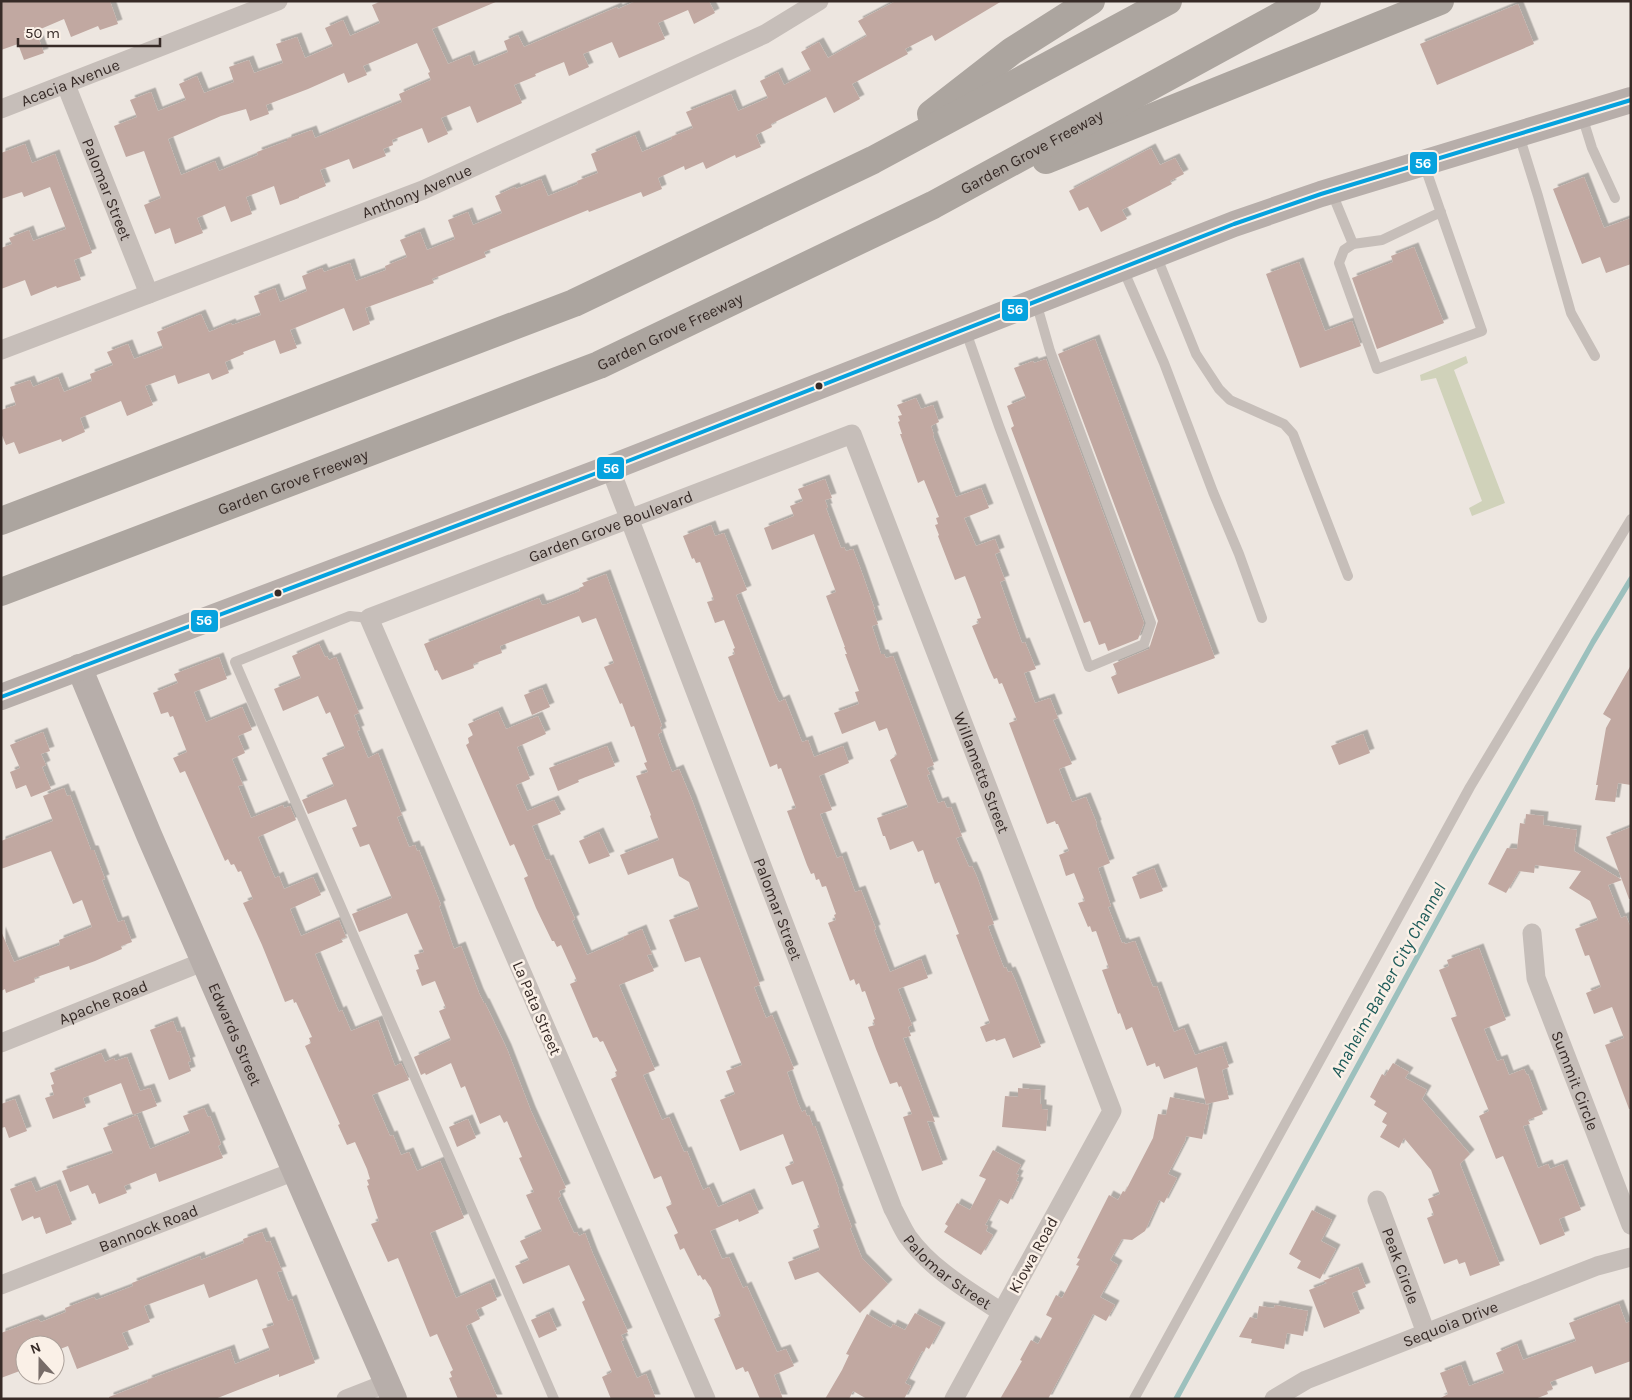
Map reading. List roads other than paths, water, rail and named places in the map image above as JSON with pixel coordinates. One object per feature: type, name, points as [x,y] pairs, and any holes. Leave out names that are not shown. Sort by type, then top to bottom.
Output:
[{"type":"highway","points":[[873,160],[1012,51],[1091,1]]},
{"type":"highway","points":[[1,521],[574,303],[873,160],[1168,1]]},
{"type":"highway","name":"Garden Grove Freeway","points":[[1,592],[599,365],[933,204],[1307,1]]},
{"type":"highway","points":[[933,204],[1246,81],[1440,1]]},
{"type":"main road","points":[[1,697],[610,468],[1234,224],[1331,192],[1631,100]]},
{"type":"main road","name":"Edwards Street","points":[[79,667],[149,835],[391,1391]]},
{"type":"street","name":"Acacia Avenue","points":[[1,109],[278,1]]},
{"type":"street","name":"Anthony Avenue","points":[[1,350],[423,190],[765,34],[818,1]]},
{"type":"street","name":"Palomar Street","points":[[66,85],[149,294]]},
{"type":"street","name":"Garden Grove Boulevard","points":[[369,618],[852,434]]},
{"type":"street","name":"Willamette Street","points":[[852,434],[1112,1110]]},
{"type":"street","name":"Palomar Street","points":[[610,468],[894,1209],[908,1236],[931,1262],[944,1274],[1001,1312]]},
{"type":"street","name":"La Pata Street","points":[[369,618],[706,1399]]},
{"type":"street","name":"Summit Circle","points":[[1532,933],[1536,978],[1631,1225]]},
{"type":"street","name":"Apache Road","points":[[1,1043],[205,961]]},
{"type":"street","name":"Kiowa Road","points":[[954,1399],[1112,1110]]},
{"type":"street","name":"Bannock Road","points":[[1,1285],[295,1171]]},
{"type":"street","name":"Peak Circle","points":[[1377,1200],[1426,1333]]},
{"type":"street","name":"Sequoia Drive","points":[[1274,1399],[1306,1380],[1597,1266],[1631,1257]]},
{"type":"street","points":[[346,1399],[391,1391]]},
{"type":"lane","points":[[1582,115],[1592,148],[1615,198]]},
{"type":"lane","points":[[1519,134],[1571,313],[1595,356]]},
{"type":"lane","points":[[1424,163],[1441,212],[1482,331],[1377,369],[1339,263],[1344,250],[1352,244],[1382,240],[1441,212]]},
{"type":"lane","points":[[1331,192],[1352,244]]},
{"type":"lane","points":[[1156,254],[1196,354],[1219,389],[1230,400],[1284,424],[1292,434],[1348,576]]},
{"type":"lane","points":[[1122,268],[1164,363],[1262,618]]},
{"type":"lane","points":[[965,329],[1089,667],[1144,644],[1151,623],[1050,350],[1036,302]]},
{"type":"lane","points":[[1134,1399],[1470,788],[1631,519]]},
{"type":"lane","points":[[369,618],[350,616],[235,662],[554,1399]]},
{"type":"waterway","name":"Anaheim-Barber City Channel","points":[[1176,1399],[1473,855],[1593,642],[1631,579]]}]
